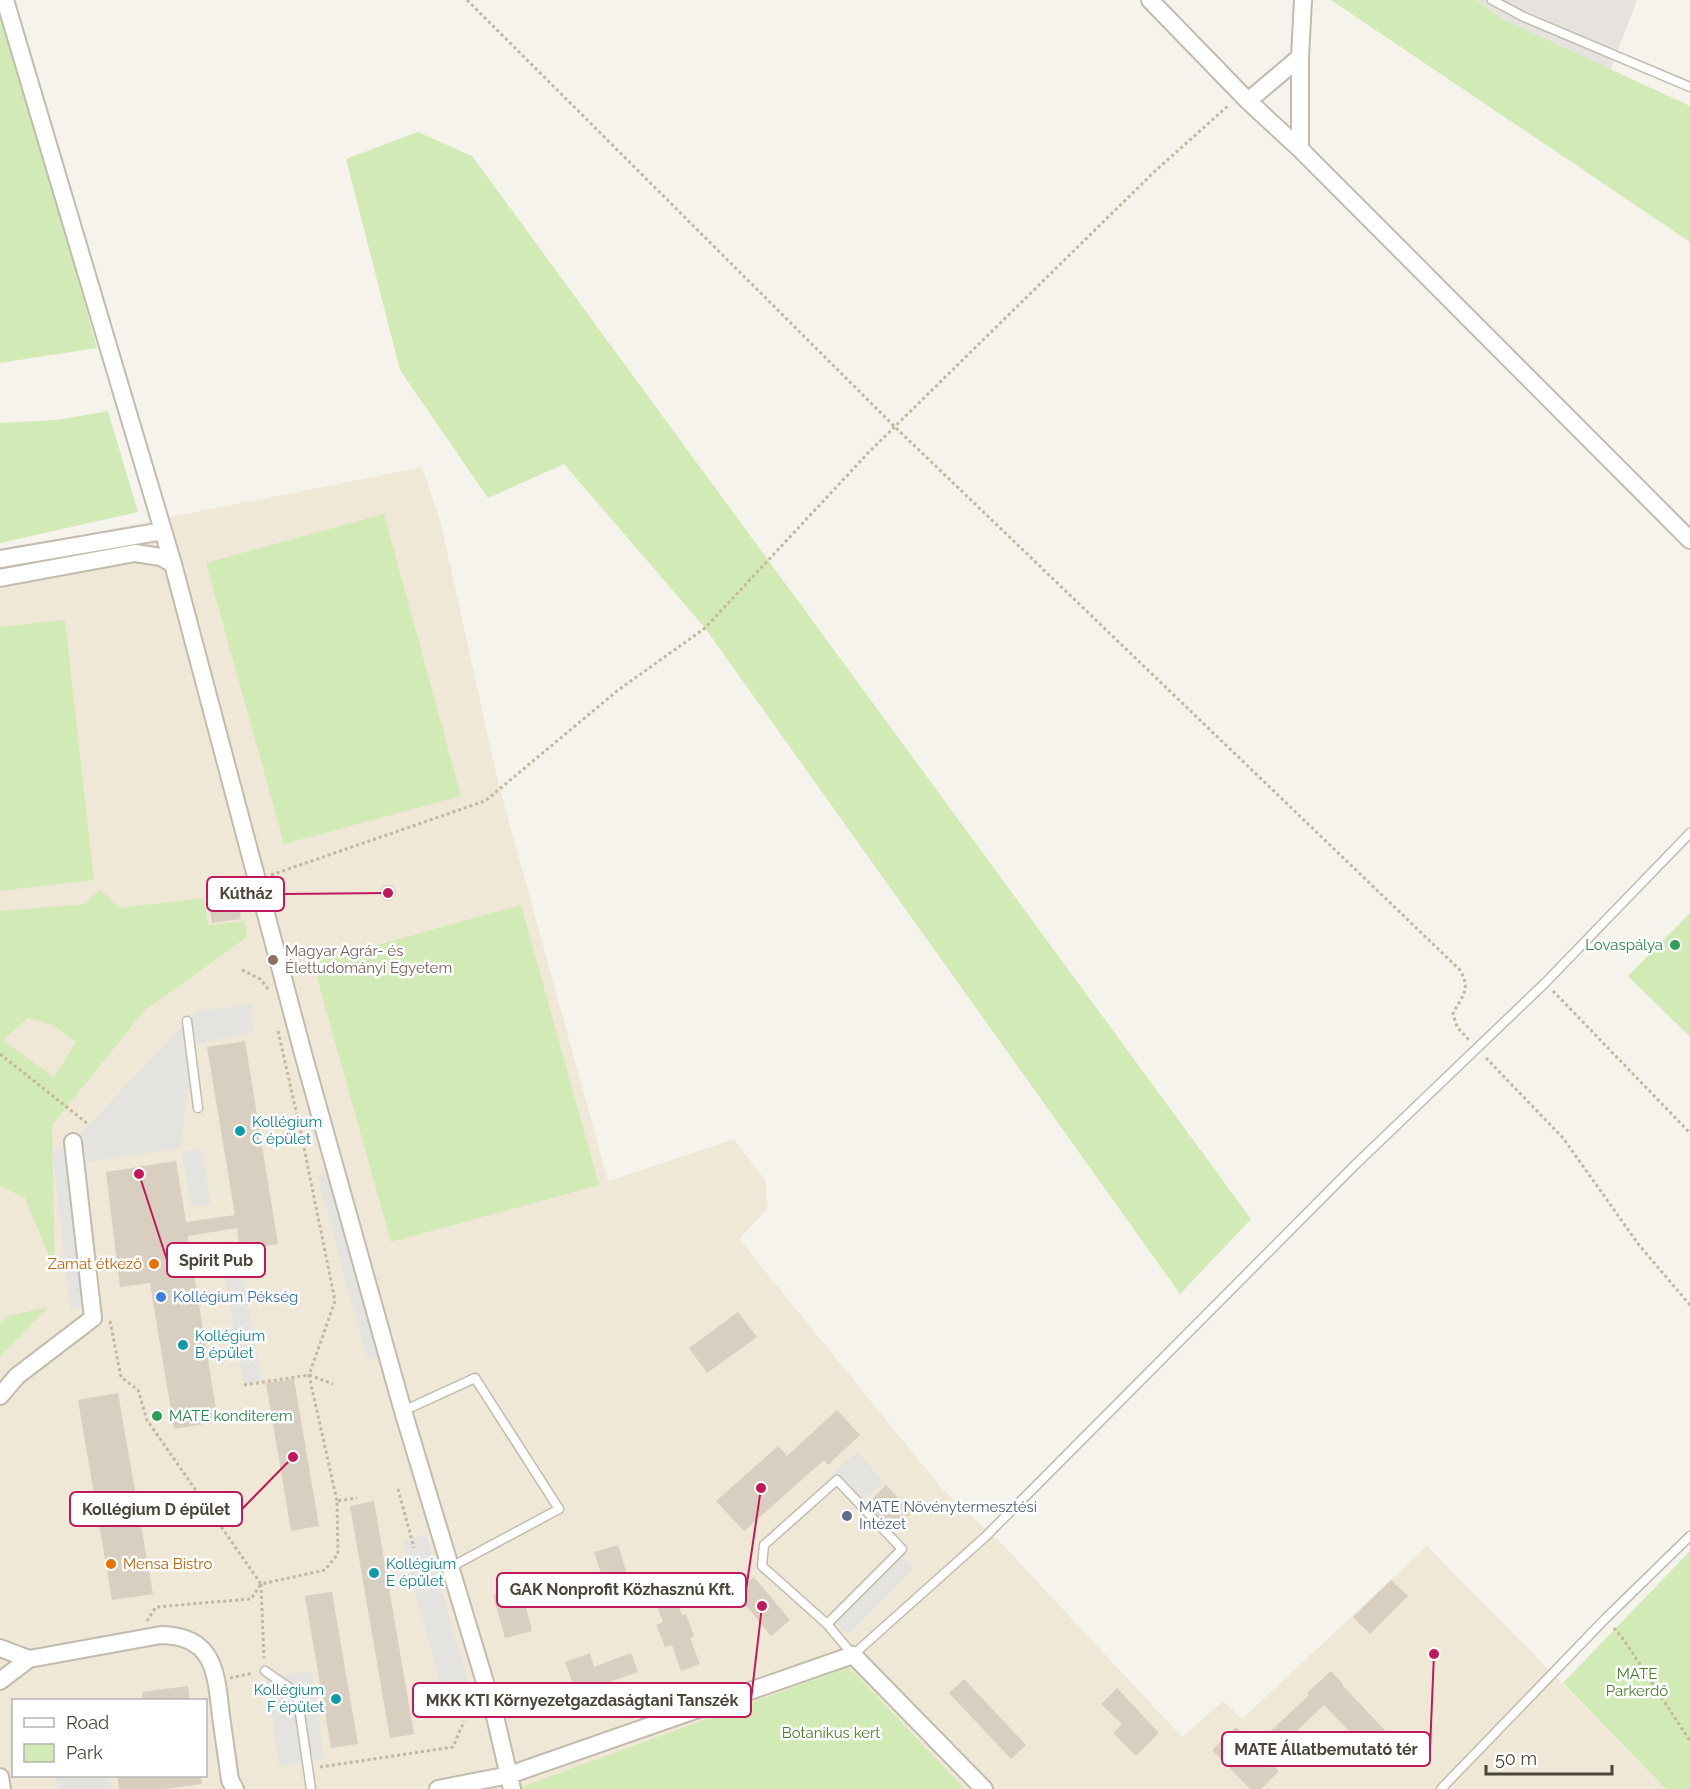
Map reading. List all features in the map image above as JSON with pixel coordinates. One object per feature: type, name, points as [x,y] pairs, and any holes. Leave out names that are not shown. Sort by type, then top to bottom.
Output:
[{"type":"street","points":[[5,0],[144,460],[304,1057],[403,1411],[494,1712],[511,1782]]},
{"type":"street","points":[[1150,0],[1244,98],[1300,149],[1690,540]]},
{"type":"street","points":[[1300,149],[1302,0]]},
{"type":"street","points":[[1244,98],[1300,57]]},
{"type":"street","points":[[0,559],[163,531]]},
{"type":"street","points":[[0,578],[135,553],[161,557],[173,564]]},
{"type":"street","points":[[0,1396],[18,1376],[93,1318],[73,1142]]},
{"type":"street","points":[[0,1682],[29,1659],[137,1638],[161,1635],[185,1638],[205,1653],[213,1664],[230,1780],[235,1789]]},
{"type":"street","points":[[0,1648],[29,1659]]},
{"type":"street","points":[[438,1789],[511,1782],[853,1655],[984,1789]]},
{"type":"street","points":[[0,1777],[2,1789]]},
{"type":"lane","points":[[1492,0],[1524,17],[1690,87]]},
{"type":"lane","points":[[827,1624],[902,1549],[837,1480],[764,1545],[762,1566],[827,1624],[853,1655],[985,1537],[1356,1164],[1545,983],[1690,833]]},
{"type":"lane","points":[[187,1022],[198,1108]]},
{"type":"lane","points":[[403,1411],[475,1378],[559,1509],[451,1567]]},
{"type":"lane","points":[[1441,1789],[1605,1619],[1690,1536]]},
{"type":"lane","points":[[265,1671],[297,1693],[311,1789]]},
{"type":"path","points":[[467,0],[895,427],[1460,970],[1466,983],[1465,993],[1453,1014],[1454,1022],[1563,1138],[1639,1245],[1690,1305]]},
{"type":"path","points":[[258,880],[485,801],[617,691],[705,628],[869,452],[1154,172],[1244,98]]},
{"type":"path","points":[[242,970],[260,979],[269,990]]},
{"type":"path","points":[[1545,983],[1690,1133]]},
{"type":"path","points":[[137,1638],[156,1607],[251,1599],[261,1584],[325,1569],[338,1554],[337,1501],[309,1375],[335,1301],[276,1023]]},
{"type":"path","points":[[0,1054],[88,1124]]},
{"type":"path","points":[[93,1318],[111,1321],[121,1377],[138,1390],[147,1420],[261,1584],[265,1671],[217,1681]]},
{"type":"path","points":[[244,1385],[309,1375],[333,1384]]},
{"type":"path","points":[[398,1489],[414,1548]]},
{"type":"path","points":[[337,1501],[357,1498]]},
{"type":"path","points":[[1605,1619],[1624,1640],[1690,1741]]},
{"type":"path","points":[[309,1769],[453,1747],[464,1721]]},
{"type":"shaded area","points":[[1476,0],[1637,0],[1610,71],[1502,19]]},
{"type":"shaded area","name":"Magyar Agrár- és Élettudományi Egyetem","points":[[422,467],[440,520],[498,782],[608,1181],[734,1139],[765,1180],[768,1208],[739,1239],[943,1490],[1004,1546],[1182,1737],[1223,1701],[1242,1719],[1427,1546],[1666,1789],[965,1789],[849,1667],[522,1787],[522,1789],[0,1789],[0,551]]},
{"type":"shaded area","points":[[251,1004],[254,1032],[195,1044],[180,1148],[87,1162],[80,1134],[196,1012]]},
{"type":"shaded area","points":[[74,1148],[92,1306],[70,1309],[52,1151]]},
{"type":"shaded area","points":[[202,1149],[211,1204],[191,1207],[182,1152]]},
{"type":"shaded area","points":[[336,1170],[387,1355],[367,1359],[317,1175]]},
{"type":"shaded area","points":[[241,1265],[262,1382],[244,1385],[223,1268]]},
{"type":"shaded area","points":[[857,1452],[884,1481],[856,1507],[829,1477]]},
{"type":"shaded area","points":[[426,1534],[473,1700],[446,1707],[402,1542]]},
{"type":"shaded area","points":[[898,1553],[914,1568],[848,1635],[832,1619]]},
{"type":"shaded area","points":[[312,1671],[324,1759],[279,1766],[266,1677]]},
{"type":"shaded area","points":[[56,1777],[110,1777],[112,1789],[58,1789]]},
{"type":"green space","points":[[0,0],[97,348],[0,363]]},
{"type":"green space","points":[[1331,0],[1476,0],[1502,19],[1690,106],[1690,242]]},
{"type":"green space","points":[[418,132],[472,156],[1251,1219],[1180,1294],[705,628],[564,464],[488,498],[400,370],[346,159]]},
{"type":"green space","points":[[108,411],[138,512],[0,543],[0,423],[57,420]]},
{"type":"green space","points":[[384,514],[461,796],[284,844],[206,563]]},
{"type":"green space","points":[[65,620],[94,880],[0,891],[0,627]]},
{"type":"green space","points":[[100,889],[119,908],[204,898],[208,925],[245,921],[247,937],[144,1011],[52,1125],[55,1271],[25,1198],[0,1186],[0,911],[85,904]],"holes":[[[28,1018],[53,1025],[76,1042],[54,1077],[3,1040]]]},
{"type":"green space","points":[[521,905],[599,1185],[391,1242],[313,963]]},
{"type":"green space","name":"Lovaspálya","points":[[1690,913],[1690,1037],[1628,976]]},
{"type":"green space","points":[[48,1307],[0,1357],[0,1323],[8,1316]]},
{"type":"green space","name":"MATE Parkerdő","points":[[1690,1551],[1690,1789],[1666,1789],[1563,1683]]},
{"type":"green space","name":"Botanikus kert","points":[[849,1667],[965,1789],[522,1789],[521,1787]]},
{"type":"building","points":[[385,885],[391,885],[396,893],[394,899],[385,901],[380,896],[380,890]]},
{"type":"building","points":[[237,893],[241,919],[212,923],[208,897]]},
{"type":"building","points":[[245,1041],[278,1244],[240,1250],[237,1228],[188,1236],[218,1422],[174,1429],[150,1283],[120,1287],[106,1172],[176,1161],[186,1222],[235,1215],[207,1047]]},
{"type":"building","points":[[738,1312],[757,1337],[707,1373],[689,1348]]},
{"type":"building","points":[[294,1379],[319,1526],[291,1531],[266,1383]]},
{"type":"building","points":[[118,1393],[153,1594],[112,1600],[78,1400]]},
{"type":"building","points":[[837,1410],[860,1435],[828,1465],[824,1460],[744,1531],[716,1501],[778,1446],[787,1456]]},
{"type":"building","points":[[886,1485],[912,1512],[893,1530],[868,1503]]},
{"type":"building","name":"Kollégium E épület","points":[[374,1501],[414,1734],[390,1738],[350,1506]]},
{"type":"building","points":[[618,1545],[627,1574],[604,1582],[594,1552]]},
{"type":"building","points":[[754,1577],[790,1620],[771,1636],[735,1592]]},
{"type":"building","points":[[1391,1580],[1408,1596],[1370,1634],[1353,1617]]},
{"type":"building","points":[[521,1587],[532,1631],[505,1638],[493,1595]]},
{"type":"building","name":"Kollégium F épület","points":[[332,1592],[358,1744],[331,1748],[305,1596]]},
{"type":"building","points":[[674,1594],[682,1615],[686,1614],[694,1636],[690,1638],[700,1664],[681,1671],[672,1645],[665,1647],[656,1625],[663,1622],[655,1601]]},
{"type":"building","points":[[590,1653],[594,1667],[631,1653],[638,1672],[601,1685],[605,1695],[580,1704],[565,1662]]},
{"type":"building","points":[[1331,1671],[1399,1745],[1380,1763],[1324,1705],[1267,1759],[1279,1771],[1261,1789],[1250,1789],[1212,1750],[1236,1727],[1255,1746]]},
{"type":"building","points":[[964,1679],[1026,1745],[1011,1759],[949,1693]]},
{"type":"building","points":[[188,1686],[190,1699],[143,1699],[142,1692]]},
{"type":"building","points":[[1117,1688],[1159,1733],[1136,1756],[1113,1733],[1122,1724],[1101,1704]]},
{"type":"building","points":[[117,1777],[201,1777],[202,1784],[164,1789],[119,1789]]},
{"type":"place","name":"Kútház","points":[[388,893]]},
{"type":"place","name":"Lovaspálya","points":[[1675,945]]},
{"type":"place","name":"Magyar Agrár- és Élettudományi Egyetem","points":[[273,960]]},
{"type":"place","name":"Kollégium C épület","points":[[240,1131]]},
{"type":"place","name":"Spirit Pub","points":[[139,1174]]},
{"type":"place","name":"Zamat étkező","points":[[154,1264]]},
{"type":"place","name":"Kollégium Pékség","points":[[161,1297]]},
{"type":"place","name":"Kollégium B épület","points":[[183,1345]]},
{"type":"place","name":"MATE konditerem","points":[[157,1416]]},
{"type":"place","name":"Kollégium D épület","points":[[293,1457]]},
{"type":"place","name":"GAK Nonprofit Közhasznú Kft.","points":[[761,1488]]},
{"type":"place","name":"MATE Növénytermesztési Intézet","points":[[847,1516]]},
{"type":"place","name":"Mensa Bistro","points":[[111,1564]]},
{"type":"place","name":"Kollégium E épület","points":[[374,1573]]},
{"type":"place","name":"MKK KTI Környezetgazdaságtani Tanszék","points":[[762,1606]]},
{"type":"place","name":"MATE Állatbemutató tér","points":[[1434,1654]]},
{"type":"place","name":"Kollégium F épület","points":[[336,1699]]}]
